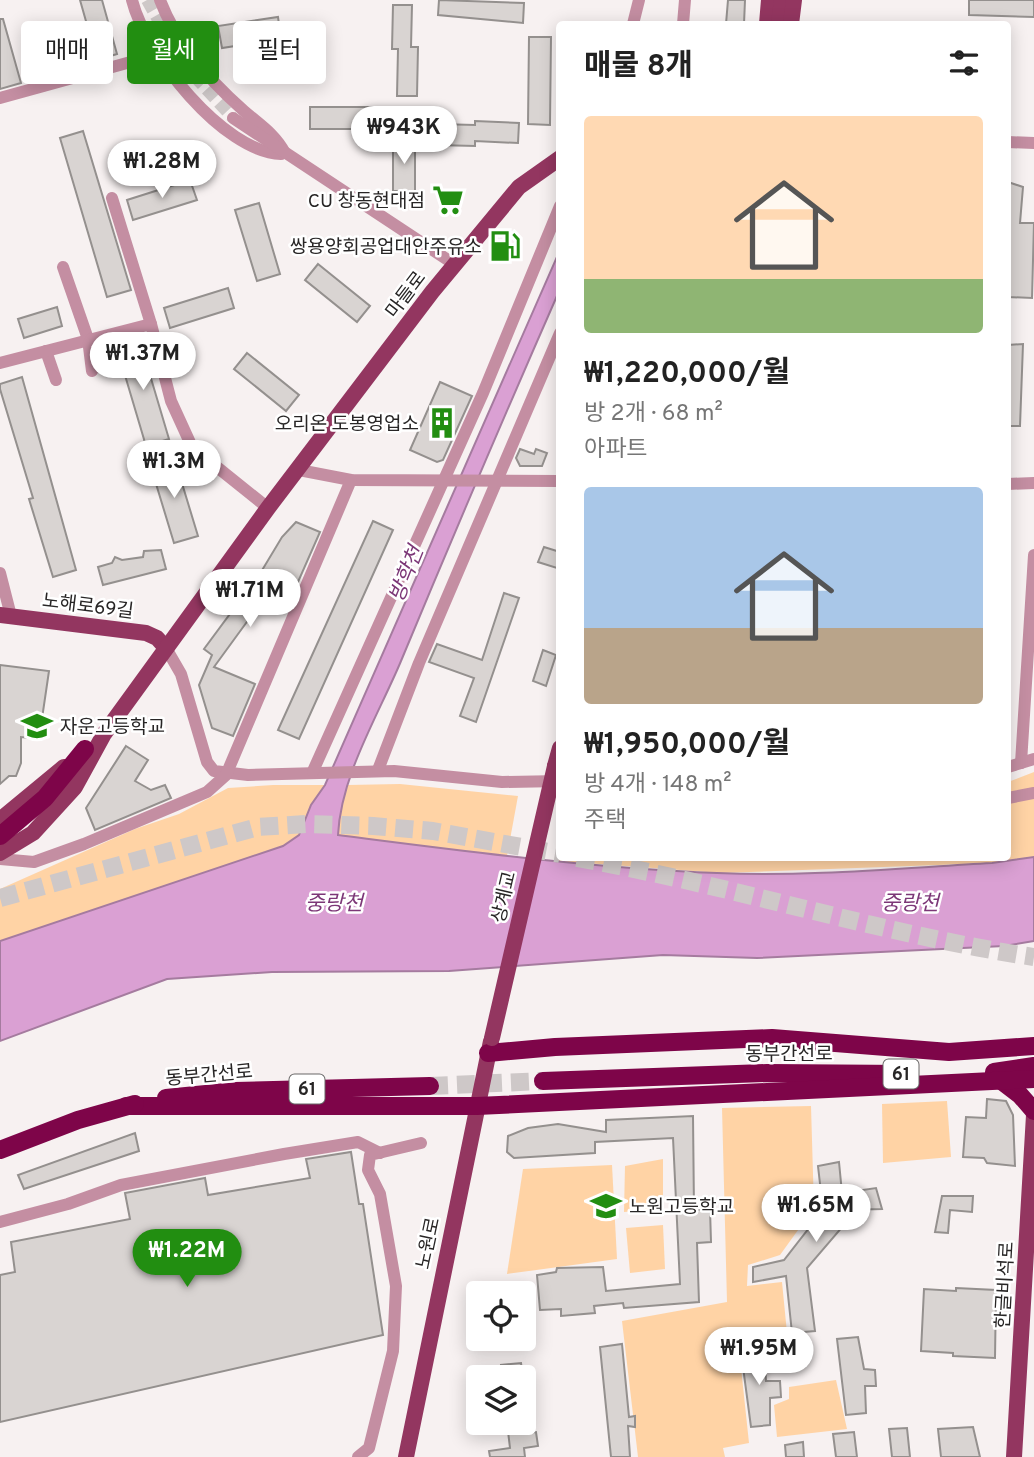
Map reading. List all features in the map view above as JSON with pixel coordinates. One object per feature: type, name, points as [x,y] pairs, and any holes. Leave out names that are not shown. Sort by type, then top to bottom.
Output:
[{"type":"highway","points":[[0,836],[45,799],[85,750]]},
{"type":"highway","points":[[490,1045],[530,1051],[555,1046],[772,1038],[949,1052],[1034,1046]]},
{"type":"highway","name":"동부간선로","points":[[543,1082],[767,1073],[985,1073],[1034,1066]]},
{"type":"highway","points":[[126,1106],[477,1106],[1034,1079]]},
{"type":"highway","points":[[1003,1082],[1020,1095],[1034,1113]]},
{"type":"highway","name":"동부간선로","points":[[0,1150],[78,1120],[126,1106],[185,1095],[236,1091],[430,1086]]},
{"type":"main road","points":[[758,21],[760,0]]},
{"type":"main road","points":[[767,21],[769,0]]},
{"type":"main road","points":[[779,21],[782,0]]},
{"type":"main road","points":[[791,21],[794,0]]},
{"type":"main road","name":"마들로","points":[[0,853],[33,834],[75,787],[104,734],[166,648],[268,508],[454,264],[519,187],[556,161]]},
{"type":"main road","name":"노해로69길","points":[[6,616],[146,634],[157,638],[166,648]]},
{"type":"main road","name":"마들로","points":[[0,820],[104,734]]},
{"type":"main road","name":"상계교","points":[[490,1045],[556,778]]},
{"type":"main road","name":"노원로","points":[[406,1457],[490,1045]]},
{"type":"main road","name":"한글비석로","points":[[1014,1457],[1034,1113]]},
{"type":"street","points":[[132,0],[138,21]]},
{"type":"street","points":[[160,0],[191,55],[243,111],[276,137],[285,154]]},
{"type":"street","points":[[634,21],[639,0]]},
{"type":"street","points":[[683,21],[685,0]]},
{"type":"street","points":[[0,98],[127,63]]},
{"type":"street","points":[[182,84],[205,110],[232,133],[265,153],[285,154]]},
{"type":"street","points":[[233,118],[454,264]]},
{"type":"street","points":[[1011,142],[1034,143]]},
{"type":"street","points":[[113,198],[171,401],[192,447],[268,508]]},
{"type":"street","points":[[317,771],[483,393],[556,216]]},
{"type":"street","points":[[63,267],[88,339],[92,371]]},
{"type":"street","points":[[0,363],[151,324]]},
{"type":"street","points":[[378,770],[491,483],[556,342]]},
{"type":"street","points":[[46,351],[56,380]]},
{"type":"street","points":[[299,470],[351,480],[491,483],[556,481]]},
{"type":"street","points":[[0,859],[34,862],[84,844],[207,792],[226,775],[351,480]]},
{"type":"street","points":[[1011,484],[1034,483]]},
{"type":"street","points":[[1034,555],[1014,765],[1034,759]]},
{"type":"street","points":[[0,573],[6,616]]},
{"type":"street","points":[[166,648],[181,674],[207,762],[214,771],[226,775],[378,770],[502,782],[556,774]]},
{"type":"street","points":[[1011,797],[1034,793]]},
{"type":"street","points":[[0,1222],[68,1204],[121,1185],[284,1154],[358,1142],[380,1153]]},
{"type":"street","points":[[358,1457],[369,1448],[393,1351],[396,1286],[380,1194],[368,1170],[370,1155],[421,1143]]},
{"type":"shaded area","points":[[1034,772],[1034,857],[1011,860],[1011,781]]},
{"type":"shaded area","points":[[400,784],[518,796],[507,856],[338,835],[341,805],[348,785]]},
{"type":"shaded area","points":[[325,785],[311,805],[299,835],[283,846],[0,941],[0,889],[135,829],[179,814],[228,788]]},
{"type":"shaded area","points":[[559,861],[1006,861],[992,863],[720,873]]},
{"type":"shaded area","points":[[947,1101],[951,1157],[883,1163],[882,1104]]},
{"type":"shaded area","points":[[811,1106],[814,1208],[780,1255],[748,1265],[747,1286],[782,1282],[787,1333],[801,1336],[804,1355],[769,1369],[766,1347],[739,1349],[749,1443],[723,1448],[725,1457],[638,1457],[622,1321],[727,1302],[722,1108]]},
{"type":"shaded area","points":[[663,1159],[663,1209],[624,1212],[625,1166]]},
{"type":"shaded area","points":[[612,1165],[617,1259],[507,1274],[523,1169]]},
{"type":"shaded area","points":[[663,1225],[665,1269],[630,1273],[626,1228]]},
{"type":"shaded area","points":[[836,1380],[847,1429],[777,1437],[774,1405],[789,1399],[789,1387]]},
{"type":"water","name":"중랑천","points":[[556,259],[556,298],[353,768],[338,835],[574,863],[717,873],[855,871],[992,863],[1034,857],[1034,941],[1004,946],[757,958],[663,955],[449,971],[272,972],[167,979],[0,1041],[0,941],[283,846],[299,835],[311,805],[325,785]]},
{"type":"building","points":[[80,0],[102,0],[108,21],[86,21]]},
{"type":"building","points":[[439,0],[524,3],[523,23],[438,15]]},
{"type":"building","points":[[728,0],[745,0],[744,21],[726,21]]},
{"type":"building","points":[[969,0],[1034,0],[1034,17],[969,15]]},
{"type":"building","points":[[393,5],[412,5],[411,47],[418,47],[417,96],[397,96],[398,49],[392,49]]},
{"type":"building","points":[[278,17],[279,21],[251,21]]},
{"type":"building","points":[[0,19],[3,19],[21,83],[0,89]]},
{"type":"building","points":[[233,24],[233,46],[222,48],[219,26]]},
{"type":"building","points":[[529,37],[551,37],[550,125],[528,124]]},
{"type":"building","points":[[113,40],[117,54],[113,55]]},
{"type":"building","points":[[310,107],[397,107],[397,129],[310,129]]},
{"type":"building","points":[[475,121],[519,123],[518,143],[475,141],[475,146],[436,145],[437,124],[475,125]]},
{"type":"building","points":[[83,131],[131,290],[107,297],[60,138]]},
{"type":"building","points":[[393,140],[415,140],[415,191],[393,191]]},
{"type":"building","points":[[190,180],[197,200],[133,220],[127,200]]},
{"type":"building","points":[[1011,183],[1023,187],[1020,223],[1034,223],[1032,298],[1011,297]]},
{"type":"building","points":[[259,203],[280,274],[257,281],[235,210]]},
{"type":"building","points":[[318,264],[370,306],[357,322],[305,280]]},
{"type":"building","points":[[228,288],[234,308],[170,328],[164,308]]},
{"type":"building","points":[[57,307],[62,326],[24,338],[18,319]]},
{"type":"building","points":[[139,338],[169,439],[146,446],[116,345]]},
{"type":"building","points":[[1023,344],[1020,426],[1011,426],[1011,345]]},
{"type":"building","points":[[247,353],[299,395],[286,411],[234,369]]},
{"type":"building","points":[[22,377],[76,570],[53,577],[29,499],[33,498],[0,389],[0,384]]},
{"type":"building","name":"오리온 도봉영업소","points":[[440,382],[472,396],[443,460],[437,462],[410,450]]},
{"type":"building","points":[[520,449],[534,454],[536,449],[547,453],[542,466],[520,466],[516,458]]},
{"type":"building","points":[[174,457],[198,536],[174,543],[150,464]]},
{"type":"building","points":[[373,521],[393,530],[299,739],[278,730]]},
{"type":"building","points":[[296,522],[320,532],[298,582],[281,575],[214,667],[255,684],[233,736],[212,728],[199,685],[212,655],[204,649],[261,572],[282,537]]},
{"type":"building","points":[[544,547],[556,551],[556,568],[538,562]]},
{"type":"building","points":[[161,550],[166,569],[103,585],[98,567],[112,563],[115,557],[122,560],[143,557],[144,551]]},
{"type":"building","points":[[504,593],[519,598],[476,722],[460,716],[474,678],[429,662],[437,644],[482,660]]},
{"type":"building","points":[[543,650],[556,655],[546,686],[533,681]]},
{"type":"building","points":[[0,665],[49,671],[39,739],[21,737],[21,763],[16,776],[9,776],[0,784]]},
{"type":"building","points":[[126,746],[148,760],[135,781],[151,790],[165,785],[171,798],[95,830],[86,808]]},
{"type":"building","points":[[987,1099],[1006,1101],[1013,1115],[1015,1166],[987,1163],[984,1158],[963,1157],[966,1117],[986,1118]]},
{"type":"building","points":[[693,1116],[694,1210],[710,1209],[711,1242],[697,1243],[699,1302],[624,1308],[623,1303],[594,1306],[595,1313],[561,1316],[561,1309],[540,1310],[537,1275],[556,1272],[557,1268],[603,1267],[606,1291],[680,1284],[673,1138],[595,1142],[595,1153],[514,1158],[507,1152],[508,1136],[528,1128],[558,1124],[606,1132],[606,1120]]},
{"type":"building","points":[[135,1133],[139,1151],[24,1189],[18,1175]]},
{"type":"building","points":[[351,1152],[359,1204],[363,1204],[383,1335],[0,1422],[0,1275],[15,1272],[11,1242],[130,1219],[125,1193],[205,1178],[208,1195],[310,1178],[306,1159]]},
{"type":"building","points":[[839,1162],[842,1193],[876,1188],[882,1209],[844,1210],[844,1225],[807,1268],[815,1331],[792,1333],[786,1276],[753,1282],[753,1267],[784,1260],[823,1210],[818,1166]]},
{"type":"building","points":[[942,1196],[973,1196],[972,1212],[950,1210],[948,1233],[935,1232]]},
{"type":"building","points":[[956,1288],[996,1290],[995,1358],[921,1351],[924,1289],[956,1291]]},
{"type":"building","points":[[858,1337],[864,1369],[875,1370],[876,1386],[865,1386],[866,1413],[846,1415],[837,1339]]},
{"type":"building","points":[[622,1344],[629,1417],[635,1416],[635,1427],[628,1426],[630,1457],[611,1457],[600,1347]]},
{"type":"building","points":[[764,1348],[766,1381],[780,1381],[781,1397],[770,1398],[770,1425],[751,1427],[741,1352]]},
{"type":"building","points":[[973,1427],[980,1457],[941,1457],[938,1429]]},
{"type":"building","points":[[907,1428],[910,1457],[892,1457],[889,1429]]},
{"type":"building","points":[[536,1432],[538,1446],[524,1448],[525,1457],[490,1457],[489,1451],[510,1448],[508,1435],[536,1435]]},
{"type":"building","points":[[854,1432],[857,1457],[836,1457],[833,1434]]},
{"type":"building","points":[[803,1442],[804,1457],[786,1457],[785,1445]]},
{"type":"tunnel","points":[[147,0],[182,63],[233,118]]},
{"type":"tunnel","points":[[0,898],[258,827],[306,824],[433,831],[556,853]]},
{"type":"tunnel","points":[[593,861],[919,936],[1034,957]]},
{"type":"tunnel","points":[[430,1086],[543,1081]]},
{"type":"place","name":"CU 창동현대점","points":[[448,200]]},
{"type":"place","name":"쌍용양회공업대안주유소","points":[[505,246]]},
{"type":"place","name":"오리온 도봉영업소","points":[[442,423]]},
{"type":"place","name":"자운고등학교","points":[[37,726]]},
{"type":"place","name":"노원고등학교","points":[[606,1206]]},
{"type":"water label","name":"방학천","points":[[406,574]]}]
